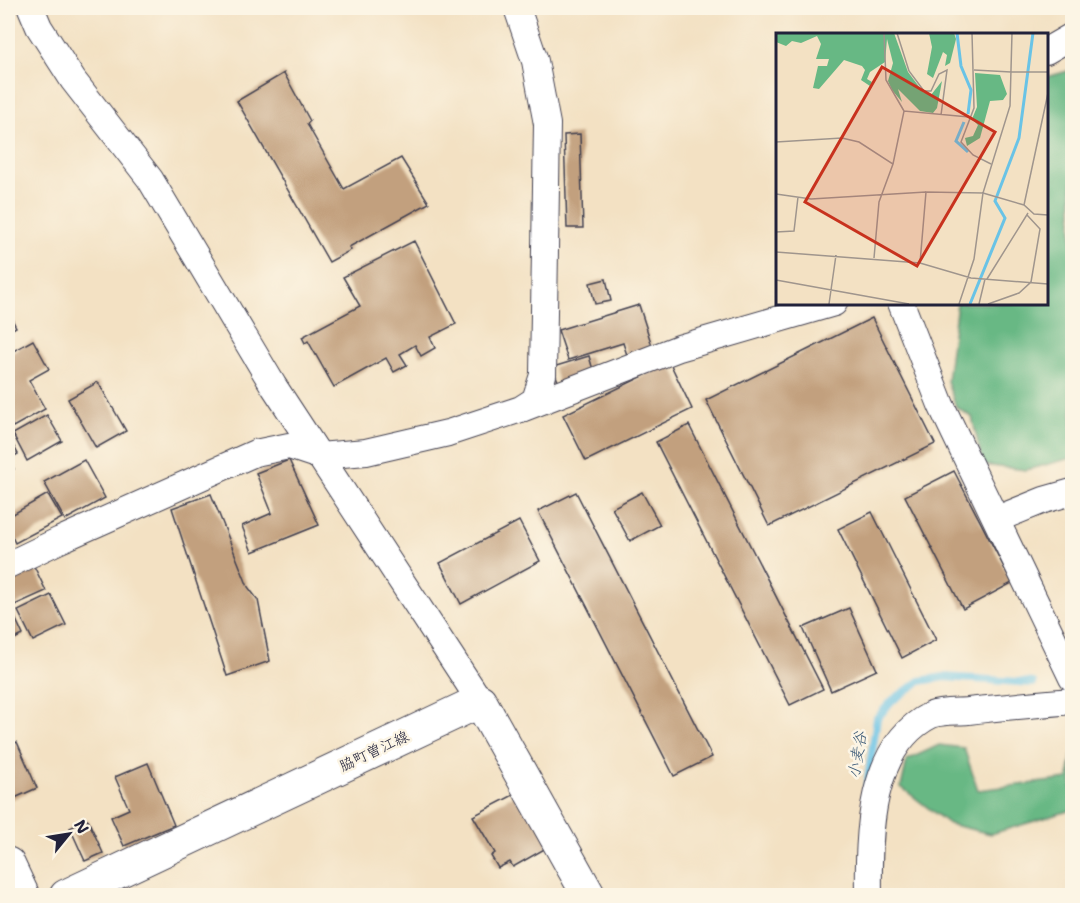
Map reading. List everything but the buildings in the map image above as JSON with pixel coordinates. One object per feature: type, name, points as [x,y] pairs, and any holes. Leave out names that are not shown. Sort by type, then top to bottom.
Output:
[{"type":"main road","name":"脇町曽江線","points":[[66,896],[480,701]]},
{"type":"main road","points":[[480,701],[589,896]]},
{"type":"main road","points":[[8,864],[23,896]]},
{"type":"street","points":[[31,8],[39,27],[73,80],[150,179],[273,384],[480,701]]},
{"type":"street","points":[[517,8],[535,61],[547,124],[543,375],[535,400],[521,409]]},
{"type":"street","points":[[1047,50],[1072,36]]},
{"type":"street","points":[[8,566],[60,540],[255,453],[289,446],[319,456],[366,452],[448,433],[521,409],[679,348],[831,304]]},
{"type":"street","points":[[901,304],[941,405],[1072,678]]},
{"type":"street","points":[[997,519],[1044,500],[1072,492]]},
{"type":"street","points":[[869,896],[868,852],[877,793],[885,764],[904,735],[933,714],[1072,701]]},
{"type":"green space","points":[[1072,70],[1072,329],[1070,332],[1072,341],[1072,458],[1026,470],[983,465],[972,417],[956,407],[947,381],[957,304],[1047,304],[1047,77]]},
{"type":"green space","points":[[939,745],[964,748],[978,790],[1068,779],[1072,754],[1072,810],[991,834],[949,824],[901,787],[907,760]]},
{"type":"waterway","name":"小麦谷","points":[[866,794],[877,718],[893,700],[920,681],[944,677],[1033,683]]}]
